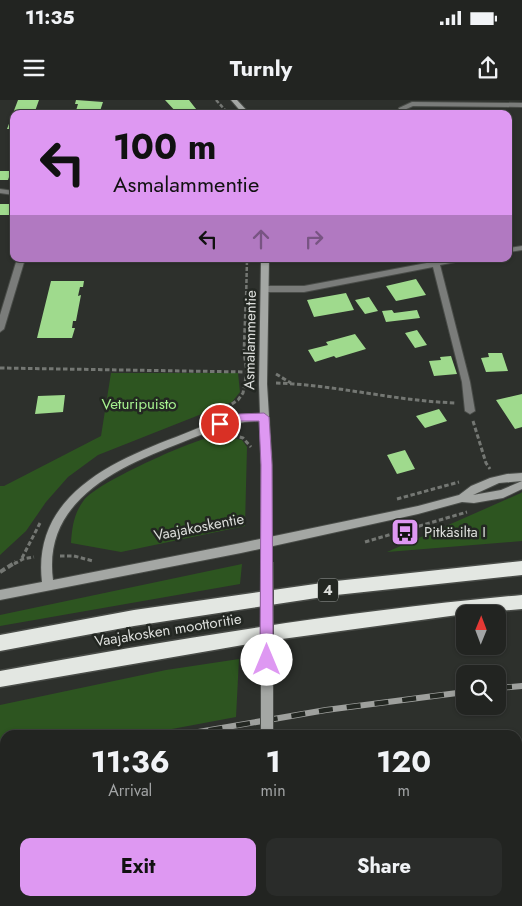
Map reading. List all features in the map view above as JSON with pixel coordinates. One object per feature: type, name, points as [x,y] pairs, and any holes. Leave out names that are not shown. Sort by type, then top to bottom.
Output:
[{"type":"highway","name":"Vaajakosken moottoritie","points":[[0,643],[134,618],[336,588],[522,568]]},
{"type":"highway","name":"Vaajakosken moottoritie","points":[[0,679],[136,653],[332,624],[466,606],[522,602]]},
{"type":"street","points":[[234,100],[243,110]]},
{"type":"street","points":[[403,110],[412,104],[522,105]]},
{"type":"street","points":[[0,329],[20,262]]},
{"type":"street","name":"Asmalammentie","points":[[265,262],[263,384],[267,465],[267,730]]},
{"type":"street","points":[[266,290],[304,289],[431,262]]},
{"type":"street","points":[[436,262],[466,382],[470,407]]},
{"type":"street","points":[[48,585],[46,557],[49,544],[63,514],[80,493],[98,477],[161,446],[220,424],[239,418],[264,417]]},
{"type":"street","name":"Vaajakoskentie","points":[[462,498],[469,491],[494,482],[522,477]]},
{"type":"street","name":"Vaajakoskentie","points":[[0,595],[241,548],[418,510],[462,498],[474,499],[502,494],[522,484]]},
{"type":"path","points":[[216,100],[225,110]]},
{"type":"path","name":"Asmalammentie","points":[[220,424],[213,414],[238,400],[243,393],[247,372],[244,352],[247,262]]},
{"type":"path","points":[[0,368],[247,372]]},
{"type":"path","points":[[263,384],[317,385],[470,407],[491,473]]},
{"type":"path","points":[[220,424],[227,434],[242,436],[248,440],[252,448]]},
{"type":"path","points":[[393,500],[463,481]]},
{"type":"path","points":[[0,572],[22,558],[74,556],[87,561],[101,562]]},
{"type":"green space","name":"Veturipuisto","points":[[111,373],[238,373],[240,392],[232,402],[98,455],[68,477],[46,502],[26,531],[0,555],[0,486],[4,486],[101,436]]},
{"type":"green space","points":[[223,436],[242,440],[247,447],[245,526],[121,552],[71,543],[73,526],[78,510],[92,492],[122,475],[177,449],[211,437]]},
{"type":"green space","points":[[521,493],[522,541],[387,552]]},
{"type":"green space","points":[[242,564],[240,584],[0,626],[0,615]]},
{"type":"green space","points":[[239,659],[236,717],[167,730],[0,730],[0,705],[166,670]]},
{"type":"building","points":[[18,100],[39,100],[35,110],[14,110]]},
{"type":"building","points":[[76,100],[103,102],[100,110],[76,110],[78,104],[75,104]]},
{"type":"building","points":[[165,100],[189,100],[197,110],[174,110]]},
{"type":"building","points":[[0,171],[10,171],[8,180],[0,180]]},
{"type":"building","points":[[0,204],[10,204],[9,215],[0,215]]},
{"type":"building","points":[[416,279],[426,295],[396,301],[386,286]]},
{"type":"building","points":[[51,281],[84,281],[78,296],[81,295],[76,321],[73,321],[72,328],[75,328],[72,338],[37,338]]},
{"type":"building","points":[[346,293],[354,310],[314,317],[307,300]]},
{"type":"building","points":[[369,297],[378,311],[365,314],[355,300]]},
{"type":"building","points":[[392,310],[394,313],[417,310],[420,318],[386,322],[382,311]]},
{"type":"building","points":[[417,330],[427,345],[415,348],[405,333]]},
{"type":"building","points":[[355,334],[366,349],[315,362],[308,350],[328,345],[326,342]]},
{"type":"building","points":[[488,353],[502,353],[508,371],[486,372],[481,358],[489,357]]},
{"type":"building","points":[[451,356],[457,374],[434,376],[429,361],[441,360],[440,357]]},
{"type":"building","points":[[522,394],[522,427],[515,429],[496,400]]},
{"type":"building","points":[[65,395],[63,412],[35,414],[38,396]]},
{"type":"building","points":[[439,409],[447,421],[425,428],[416,416]]},
{"type":"building","points":[[405,450],[415,469],[397,474],[387,455]]},
{"type":"railway","points":[[506,687],[522,686]]},
{"type":"railway","points":[[210,730],[326,710],[456,693]]},
{"type":"place","name":"Pitkäsilta I","points":[[405,532]]},
{"type":"route","points":[[220,424],[239,418],[264,417],[267,465],[267,660]]}]
